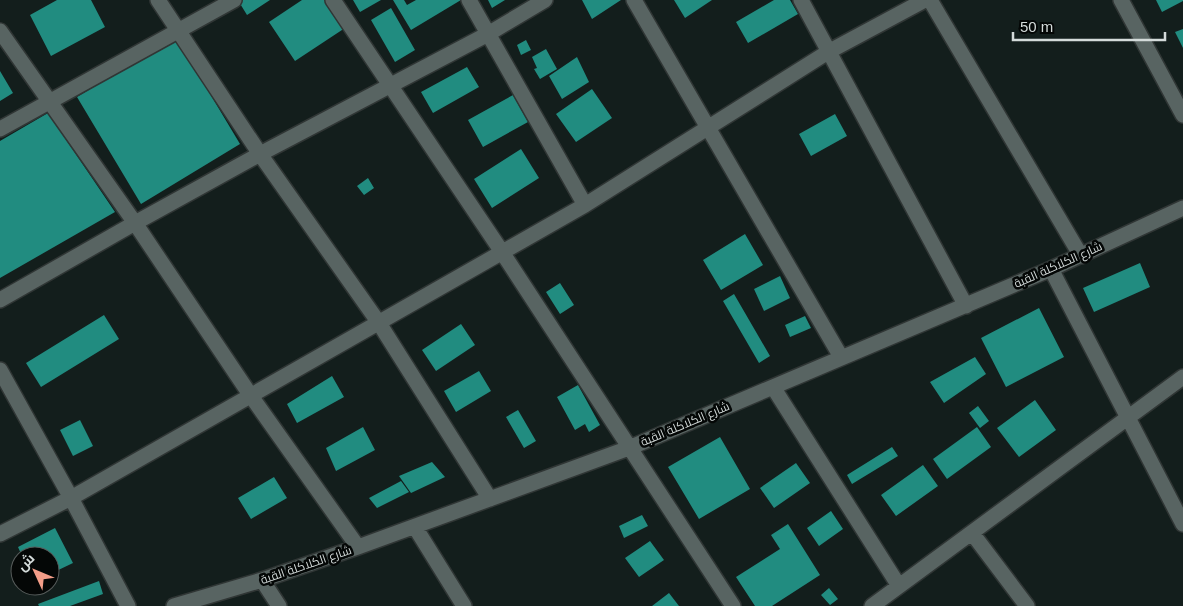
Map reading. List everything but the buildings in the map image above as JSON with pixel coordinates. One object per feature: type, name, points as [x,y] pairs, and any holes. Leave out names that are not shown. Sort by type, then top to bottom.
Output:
[{"type":"street","points":[[158,0],[260,154],[379,323],[490,499]]},
{"type":"street","points":[[0,129],[178,29],[234,0]]},
{"type":"street","points":[[333,0],[502,252],[733,606]]},
{"type":"street","points":[[469,0],[585,205]]},
{"type":"street","points":[[0,300],[260,154],[488,34],[545,0]]},
{"type":"street","points":[[634,0],[841,357]]},
{"type":"street","points":[[801,0],[966,306]]},
{"type":"street","points":[[0,534],[71,498],[585,205],[828,52],[925,0]]},
{"type":"street","points":[[930,0],[1081,256]]},
{"type":"street","points":[[1121,0],[1183,115]]},
{"type":"street","points":[[0,31],[135,223],[251,396],[358,547]]},
{"type":"street","name":"شارع الكلاكلة القبة","points":[[174,606],[262,580],[358,547],[629,448],[841,357],[966,306],[1081,256],[1183,208]]},
{"type":"street","points":[[1051,269],[1183,524]]},
{"type":"street","points":[[0,370],[128,606]]},
{"type":"street","points":[[872,606],[1183,377]]},
{"type":"street","points":[[773,387],[899,586]]},
{"type":"street","points":[[415,527],[464,606]]},
{"type":"street","points":[[972,533],[1028,606]]},
{"type":"street","points":[[262,580],[279,606]]}]
